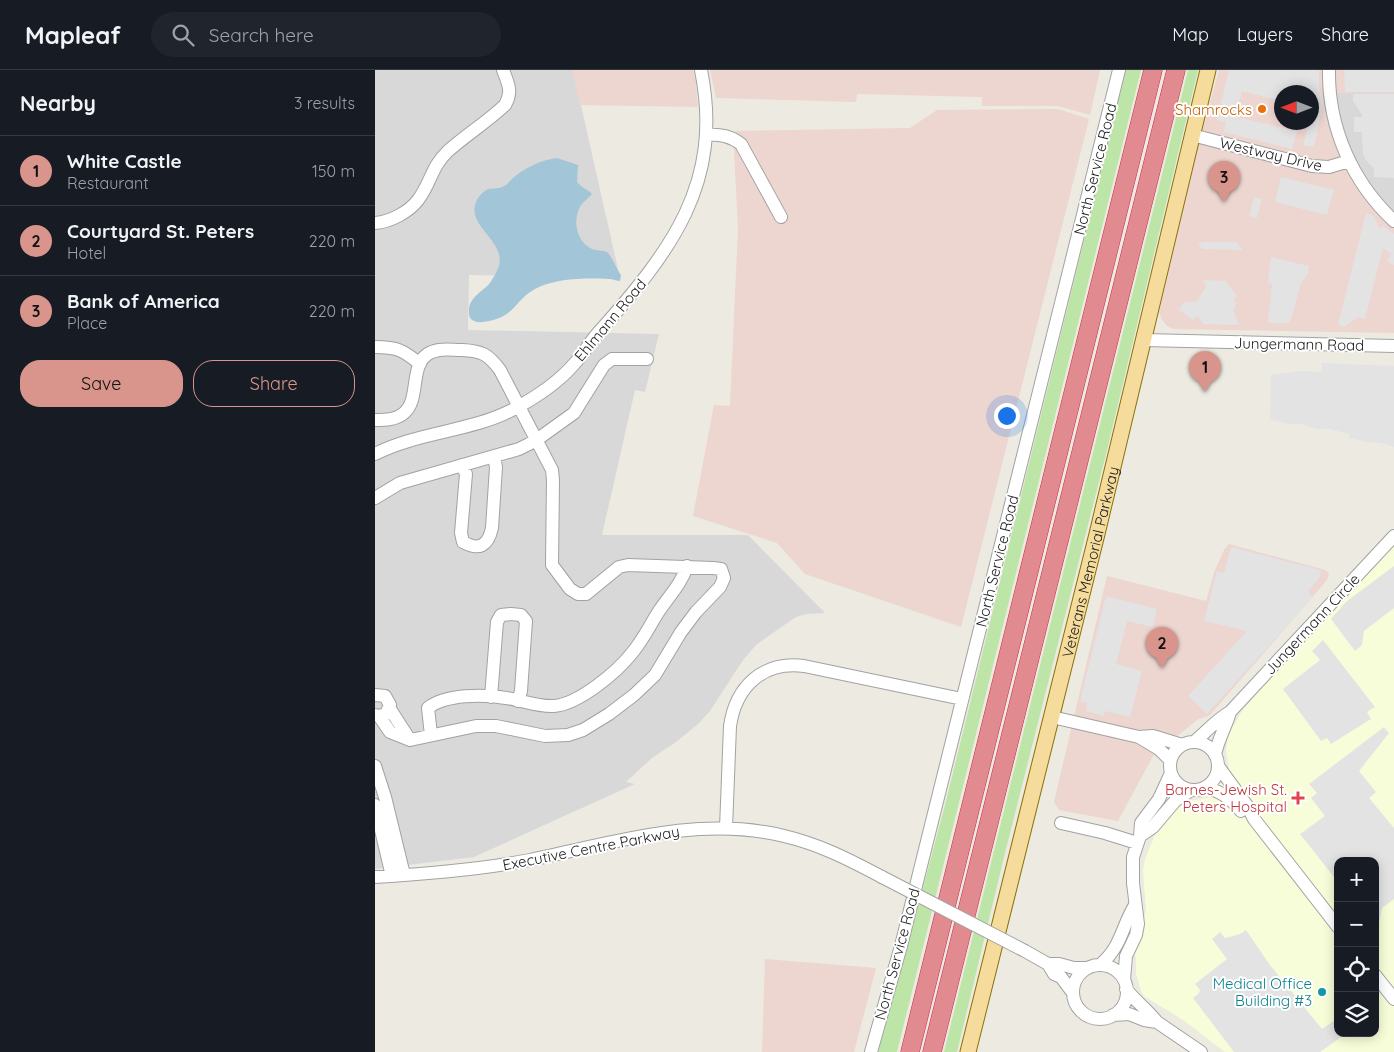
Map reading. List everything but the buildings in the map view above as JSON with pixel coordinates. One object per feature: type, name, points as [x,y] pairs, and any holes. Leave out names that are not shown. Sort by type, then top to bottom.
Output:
[{"type":"highway","points":[[910,1052],[1153,70]]},
{"type":"highway","points":[[932,1052],[1176,70]]},
{"type":"main road","name":"Veterans Memorial Parkway","points":[[969,1052],[1144,340],[1208,70]]},
{"type":"street","points":[[375,223],[393,218],[407,210],[417,201],[434,168],[448,152],[498,111],[509,98],[510,91],[503,70]]},
{"type":"street","name":"Ehlmann Road","points":[[375,454],[402,443],[497,417],[548,388],[576,362],[591,341],[628,300],[663,255],[679,229],[695,194],[702,170],[707,135],[706,96],[701,70]]},
{"type":"street","name":"North Service Road","points":[[871,1052],[903,937],[1119,70]]},
{"type":"street","points":[[1329,70],[1330,94],[1334,115],[1349,161],[1372,197],[1394,221]]},
{"type":"street","points":[[707,135],[722,134],[741,144],[781,217]]},
{"type":"street","name":"Westway Drive","points":[[1192,135],[1312,166],[1329,167],[1349,161]]},
{"type":"street","name":"Jungermann Road","points":[[1144,340],[1394,346]]},
{"type":"street","points":[[375,347],[392,347],[400,350],[420,364]]},
{"type":"street","points":[[375,420],[392,419],[405,412],[412,401],[415,376],[420,364],[429,354],[437,350],[481,352],[490,357],[500,370],[535,441],[547,459],[553,480],[552,565],[571,589],[578,594],[586,594],[619,567],[628,565],[687,566],[721,569],[724,578],[720,587],[696,612],[681,632],[655,675],[634,695],[609,714],[583,730],[568,735],[545,736],[496,726],[476,726],[410,740],[390,732],[382,714]]},
{"type":"street","points":[[375,498],[400,482],[494,457],[519,449],[535,441],[574,413],[604,365],[612,359],[647,359]]},
{"type":"street","points":[[462,466],[465,474],[461,533],[463,542],[478,546],[485,544],[490,537],[492,528],[496,467],[494,457]]},
{"type":"street","name":"Jungermann Circle","points":[[1188,743],[1207,732],[1221,717],[1230,712],[1394,536]]},
{"type":"street","points":[[431,735],[427,708],[434,703],[477,696],[491,696],[541,706],[557,706],[574,700],[623,664],[634,651],[660,610],[684,578],[687,566]]},
{"type":"street","points":[[491,696],[497,622],[501,615],[521,615],[526,621],[526,632],[521,691],[518,701]]},
{"type":"street","points":[[726,828],[732,712],[742,692],[750,682],[762,673],[787,665],[804,666],[962,699]]},
{"type":"street","points":[[375,695],[385,696],[390,702],[382,714]]},
{"type":"street","name":"Jungermann Circle","points":[[1216,761],[1218,740],[1227,723],[1230,712]]},
{"type":"street","points":[[382,714],[410,740]]},
{"type":"street","points":[[1052,717],[1139,737],[1153,736],[1208,746],[1216,761],[1248,807],[1253,820]]},
{"type":"street","points":[[1139,737],[1150,746],[1159,749],[1171,760]]},
{"type":"street","points":[[1113,1015],[1124,1004],[1126,956],[1138,924],[1132,869],[1141,823],[1159,799],[1171,773],[1171,760],[1174,752],[1188,743]]},
{"type":"street","points":[[1205,787],[1215,777],[1216,761]]},
{"type":"street","points":[[375,766],[385,797],[398,876]]},
{"type":"street","points":[[1171,773],[1179,785],[1191,790]]},
{"type":"street","points":[[1139,840],[1175,801],[1191,790],[1205,787],[1220,791],[1228,796],[1253,820],[1334,922]]},
{"type":"street","points":[[375,805],[398,876]]},
{"type":"street","points":[[1061,823],[1139,840]]},
{"type":"street","name":"Executive Centre Parkway","points":[[375,877],[479,869],[665,832],[726,828],[749,830],[784,836],[819,846],[1048,964],[1087,968]]},
{"type":"street","points":[[1100,965],[1117,946],[1126,927],[1128,916],[1135,905]]},
{"type":"street","name":"Executive Centre Parkway","points":[[1048,964],[1054,974],[1061,977],[1073,993]]},
{"type":"street","points":[[1157,1022],[1144,1020],[1129,1014],[1098,1018],[1086,1015],[1077,1006],[1073,993],[1075,982],[1087,968],[1105,965],[1116,970],[1136,1002],[1148,1011],[1157,1022],[1201,1052]]},
{"type":"street","points":[[1379,980],[1394,999]]},
{"type":"shaded area","points":[[375,70],[573,70],[620,278],[469,275],[468,330],[659,334],[645,392],[635,390],[602,535],[748,535],[825,613],[796,617],[757,644],[743,660],[710,711],[698,724],[652,758],[626,782],[635,784],[474,857],[375,869]]},
{"type":"shaded area","points":[[572,70],[693,70],[698,107],[580,105]]},
{"type":"shaded area","points":[[710,70],[1100,70],[1090,115],[1058,106],[982,106],[982,97],[857,94],[856,102],[716,98]]},
{"type":"shaded area","points":[[1219,70],[1394,70],[1394,93],[1327,93],[1332,123],[1394,225],[1394,333],[1173,329],[1162,320],[1159,312],[1196,154]]},
{"type":"shaded area","points":[[1229,70],[1319,70],[1319,85],[1274,85],[1274,99],[1242,91],[1235,117],[1274,126],[1274,130],[1297,131],[1292,149],[1224,132],[1226,122],[1217,120]]},
{"type":"shaded area","points":[[1344,70],[1394,70],[1394,92],[1345,92]]},
{"type":"shaded area","points":[[1319,85],[1323,103],[1319,123]]},
{"type":"shaded area","points":[[1327,93],[1394,93],[1394,225],[1371,202]]},
{"type":"shaded area","points":[[1353,94],[1394,94],[1394,178],[1374,177],[1374,168],[1363,155],[1362,132],[1354,132],[1354,117],[1362,117],[1362,115],[1353,101]]},
{"type":"shaded area","points":[[1058,109],[1089,119],[961,627],[805,574],[777,543],[693,516],[714,405],[730,406],[738,228],[733,131],[910,128],[937,110]]},
{"type":"shaded area","points":[[1307,130],[1317,130],[1314,147],[1303,145]]},
{"type":"shaded area","points":[[1281,177],[1334,190],[1327,215],[1275,202]]},
{"type":"shaded area","points":[[1254,197],[1262,199],[1257,218],[1249,216]]},
{"type":"shaded area","points":[[1366,213],[1373,215],[1380,229],[1383,226],[1394,234],[1394,265],[1387,261],[1391,254],[1383,248],[1365,319],[1358,317],[1344,327],[1338,325]]},
{"type":"shaded area","points":[[1201,242],[1236,242],[1243,250],[1203,249],[1198,244]]},
{"type":"shaded area","points":[[1271,257],[1309,266],[1308,274],[1301,283],[1290,323],[1268,323],[1272,284],[1268,283]]},
{"type":"shaded area","points":[[1203,280],[1226,281],[1237,296],[1233,302],[1237,303],[1233,309],[1239,325],[1203,324],[1198,316],[1193,320],[1179,310],[1184,302],[1196,302],[1206,287]]},
{"type":"shaded area","points":[[1322,363],[1394,366],[1394,447],[1349,438],[1349,434],[1329,429],[1316,429],[1302,424],[1270,420],[1271,375],[1301,371],[1320,372],[1322,370]]},
{"type":"shaded area","points":[[1229,544],[1325,570],[1329,573],[1327,580],[1209,716],[1198,719],[1153,756],[1118,821],[1059,810],[1054,802],[1107,576],[1206,601],[1215,570],[1224,550]]},
{"type":"shaded area","name":"Barnes-Jewish St. Peters Hospital","points":[[1394,545],[1394,1052],[1225,1052],[1183,1020],[1144,996],[1141,991],[1136,974],[1136,957],[1133,953],[1143,926],[1146,910],[1143,871],[1145,859],[1155,835],[1180,806],[1189,801],[1212,797],[1229,768],[1226,751],[1228,735],[1242,711]]},
{"type":"shaded area","points":[[1231,547],[1321,570],[1320,577],[1308,592],[1313,597],[1207,714],[1188,696],[1247,631],[1204,621],[1217,571],[1224,573]]},
{"type":"shaded area","points":[[1394,566],[1394,608],[1364,631],[1362,645],[1355,651],[1331,619],[1347,601]]},
{"type":"shaded area","points":[[1106,596],[1157,609],[1153,627],[1127,621],[1116,664],[1142,671],[1130,717],[1105,711],[1104,716],[1086,711],[1087,703],[1080,701]]},
{"type":"shaded area","points":[[1323,640],[1375,707],[1367,712],[1371,719],[1331,744],[1327,738],[1321,741],[1283,689],[1320,660],[1312,651]]},
{"type":"shaded area","points":[[1384,727],[1389,733],[1359,771],[1376,792],[1369,798],[1394,828],[1394,899],[1382,908],[1379,923],[1379,857],[1334,857],[1334,877],[1300,834],[1325,816],[1311,798],[1317,793],[1309,784]]},
{"type":"shaded area","points":[[1246,930],[1270,965],[1322,1029],[1334,1021],[1334,1037],[1341,1037],[1320,1052],[1234,1052],[1193,998],[1200,990],[1195,984],[1227,959],[1212,939],[1220,932],[1225,938],[1240,934]]},
{"type":"shaded area","points":[[765,959],[876,968],[854,1052],[762,1052]]},
{"type":"green space","points":[[1126,70],[1141,70],[897,1052],[878,1052],[945,805]]},
{"type":"green space","points":[[1188,70],[1198,70],[1107,450],[1005,853],[957,1052],[944,1052]]},
{"type":"water","points":[[557,158],[578,165],[577,182],[592,194],[578,211],[576,223],[579,236],[592,249],[605,251],[609,254],[621,275],[620,281],[581,279],[543,285],[529,293],[504,316],[485,322],[474,321],[469,315],[469,307],[473,299],[490,283],[499,266],[499,256],[496,248],[479,224],[476,216],[475,208],[478,198],[486,190],[505,185],[522,171],[533,165]]},
{"type":"place","name":"Shamrocks","points":[[1262,109]]},
{"type":"place","name":"Bank of America","points":[[1224,202]]},
{"type":"place","name":"White Castle","points":[[1205,392]]},
{"type":"place","name":"Courtyard St. Peters","points":[[1162,668]]},
{"type":"place","name":"Barnes-Jewish St. Peters Hospital","points":[[1298,798]]},
{"type":"place","name":"Medical Office Building #3","points":[[1322,992]]}]
